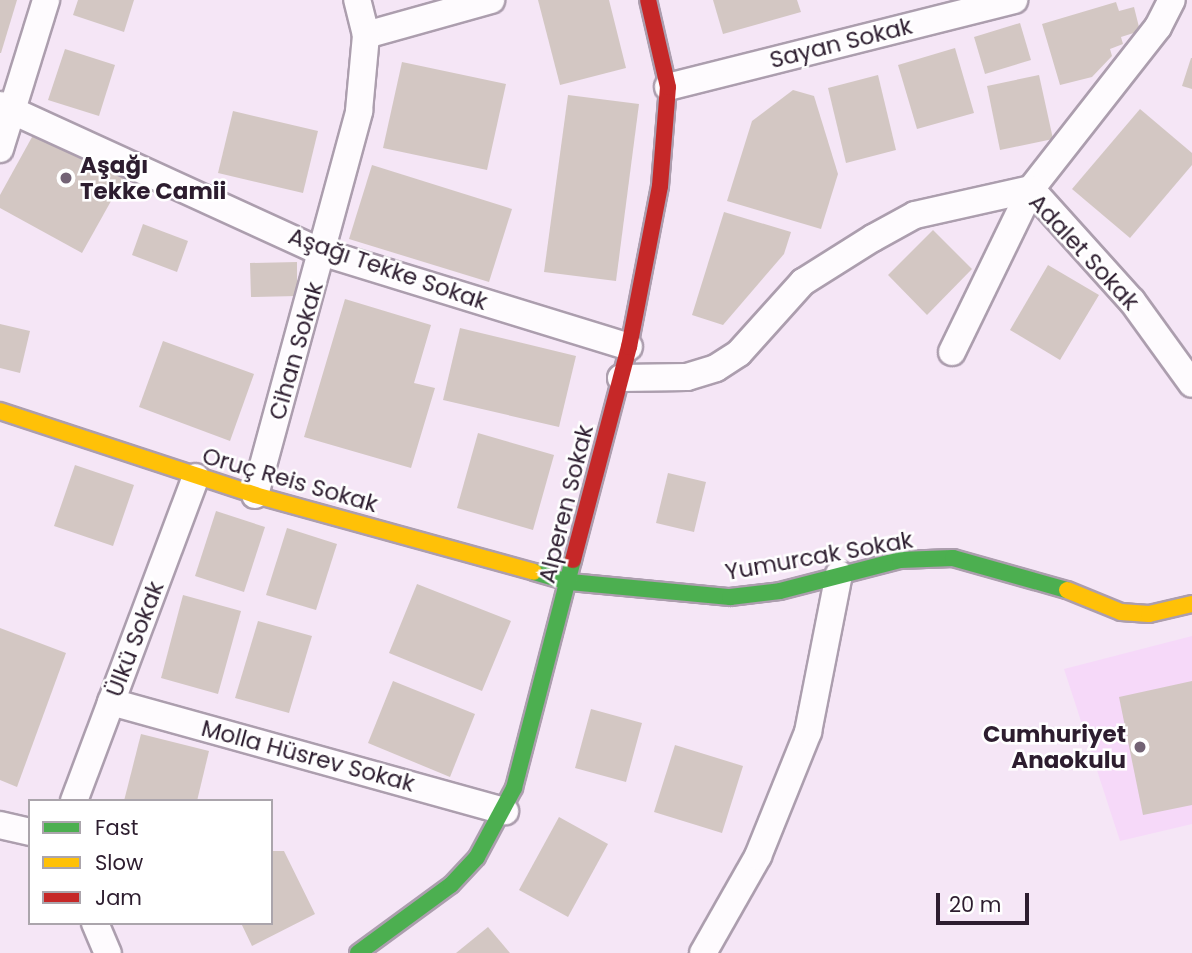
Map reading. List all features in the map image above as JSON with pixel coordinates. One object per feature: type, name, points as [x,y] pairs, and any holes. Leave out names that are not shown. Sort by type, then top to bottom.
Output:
[{"type":"street","points":[[0,149],[6,108],[46,0]]},
{"type":"street","name":"Cihan Sokak","points":[[255,495],[324,253],[359,111],[366,35],[357,0]]},
{"type":"street","points":[[366,35],[491,0]]},
{"type":"street","name":"Alperen Sokak","points":[[358,953],[450,885],[477,857],[505,811],[570,582],[629,347],[660,187],[667,87],[648,0]]},
{"type":"street","name":"Sayan Sokak","points":[[667,87],[1014,0]]},
{"type":"street","points":[[952,352],[1031,189],[1158,27],[1172,0]]},
{"type":"street","name":"Aşağı Tekke Sokak","points":[[6,108],[324,253],[629,347]]},
{"type":"street","name":"Adalet Sokak","points":[[621,378],[687,377],[716,368],[739,353],[803,282],[873,238],[926,211],[1031,189],[1132,301],[1192,384]]},
{"type":"street","name":"Oruç Reis Sokak","points":[[0,411],[255,495],[570,582]]},
{"type":"street","name":"Ülkü Sokak","points":[[75,799],[196,477]]},
{"type":"street","name":"Yumurcak Sokak","points":[[570,582],[730,597],[900,560],[953,558],[1017,572],[1121,612],[1149,614],[1192,604]]},
{"type":"street","points":[[703,953],[758,856],[808,732],[839,574]]},
{"type":"street","name":"Molla Hüsrev Sokak","points":[[111,702],[505,811]]},
{"type":"street","points":[[0,825],[28,832]]},
{"type":"street","points":[[96,925],[108,953]]},
{"type":"shaded area","name":"Cumhuriyet Anaokulu","points":[[1192,636],[1192,824],[1120,841],[1064,669]]},
{"type":"building","points":[[0,0],[17,0],[1,53],[0,53]]},
{"type":"building","points":[[78,0],[134,0],[124,32],[73,15]]},
{"type":"building","points":[[538,0],[609,0],[626,68],[560,85]]},
{"type":"building","points":[[713,0],[797,0],[801,12],[723,34]]},
{"type":"building","points":[[1116,2],[1119,11],[1134,7],[1140,31],[1121,37],[1123,44],[1110,49],[1112,56],[1092,77],[1060,85],[1042,24]]},
{"type":"building","points":[[1020,23],[1031,60],[985,74],[974,37]]},
{"type":"building","points":[[955,48],[974,113],[917,129],[898,65]]},
{"type":"building","points":[[65,49],[115,65],[99,116],[48,100]]},
{"type":"building","points":[[1192,58],[1192,89],[1182,86]]},
{"type":"building","points":[[402,62],[506,84],[487,170],[383,148]]},
{"type":"building","points":[[878,75],[896,150],[846,163],[828,88]]},
{"type":"building","points":[[1039,75],[1053,139],[1000,150],[987,86]]},
{"type":"building","points":[[793,90],[814,96],[838,174],[821,229],[727,201],[752,121]]},
{"type":"building","points":[[568,95],[639,104],[616,281],[544,272]]},
{"type":"building","points":[[1140,109],[1192,153],[1192,165],[1130,238],[1072,189]]},
{"type":"building","points":[[233,111],[318,131],[303,193],[218,173]]},
{"type":"building","name":"Aşağı Tekke Camii","points":[[37,128],[125,176],[82,253],[0,208],[0,195]]},
{"type":"building","points":[[372,165],[512,209],[489,282],[349,239]]},
{"type":"building","points":[[724,212],[791,232],[784,254],[723,325],[692,315]]},
{"type":"building","points":[[143,224],[188,241],[177,272],[132,255]]},
{"type":"building","points":[[933,230],[972,269],[927,315],[888,275]]},
{"type":"building","points":[[297,262],[297,296],[251,297],[250,263]]},
{"type":"building","points":[[1048,265],[1099,295],[1060,360],[1010,330]]},
{"type":"building","points":[[345,299],[431,325],[414,383],[435,388],[411,468],[304,437]]},
{"type":"building","points":[[0,324],[30,331],[20,373],[0,368]]},
{"type":"building","points":[[460,328],[576,356],[559,427],[443,400]]},
{"type":"building","points":[[163,341],[254,374],[230,441],[139,407]]},
{"type":"building","points":[[478,433],[554,455],[533,530],[457,508]]},
{"type":"building","points":[[75,465],[134,485],[113,546],[54,526]]},
{"type":"building","points":[[668,473],[706,482],[694,532],[656,523]]},
{"type":"building","points":[[216,511],[265,527],[244,592],[195,576]]},
{"type":"building","points":[[287,528],[337,544],[316,610],[266,595]]},
{"type":"building","points":[[417,584],[511,621],[482,691],[389,653]]},
{"type":"building","points":[[183,595],[241,611],[218,694],[161,678]]},
{"type":"building","points":[[258,621],[312,636],[289,713],[235,698]]},
{"type":"building","points":[[0,628],[66,653],[17,787],[0,780]]},
{"type":"building","points":[[393,681],[475,714],[450,777],[368,743]]},
{"type":"building","points":[[1192,681],[1192,805],[1143,815],[1119,697]]},
{"type":"building","points":[[591,709],[642,723],[626,782],[575,768]]},
{"type":"building","points":[[141,734],[209,751],[197,799],[125,799]]},
{"type":"building","points":[[675,745],[743,766],[722,833],[654,812]]},
{"type":"building","points":[[559,817],[608,844],[568,917],[519,890]]},
{"type":"building","points":[[273,851],[284,851],[315,914],[252,946],[242,925],[273,925]]},
{"type":"building","points":[[488,927],[510,953],[456,953]]},
{"type":"traffic: fast","points":[[534,572],[570,582],[730,597],[780,591],[900,560],[953,558],[1067,590]]},
{"type":"traffic: fast","points":[[358,953],[451,885],[477,857],[514,788],[573,560]]},
{"type":"traffic: slow","points":[[0,411],[255,495],[534,572]]},
{"type":"traffic: slow","points":[[1067,590],[1121,612],[1149,614],[1192,604]]},
{"type":"traffic: jam","points":[[573,560],[629,347],[660,186],[668,87],[648,0]]},
{"type":"place","name":"Aşağı Tekke Camii","points":[[66,178]]},
{"type":"place","name":"Cumhuriyet Anaokulu","points":[[1140,747]]}]
